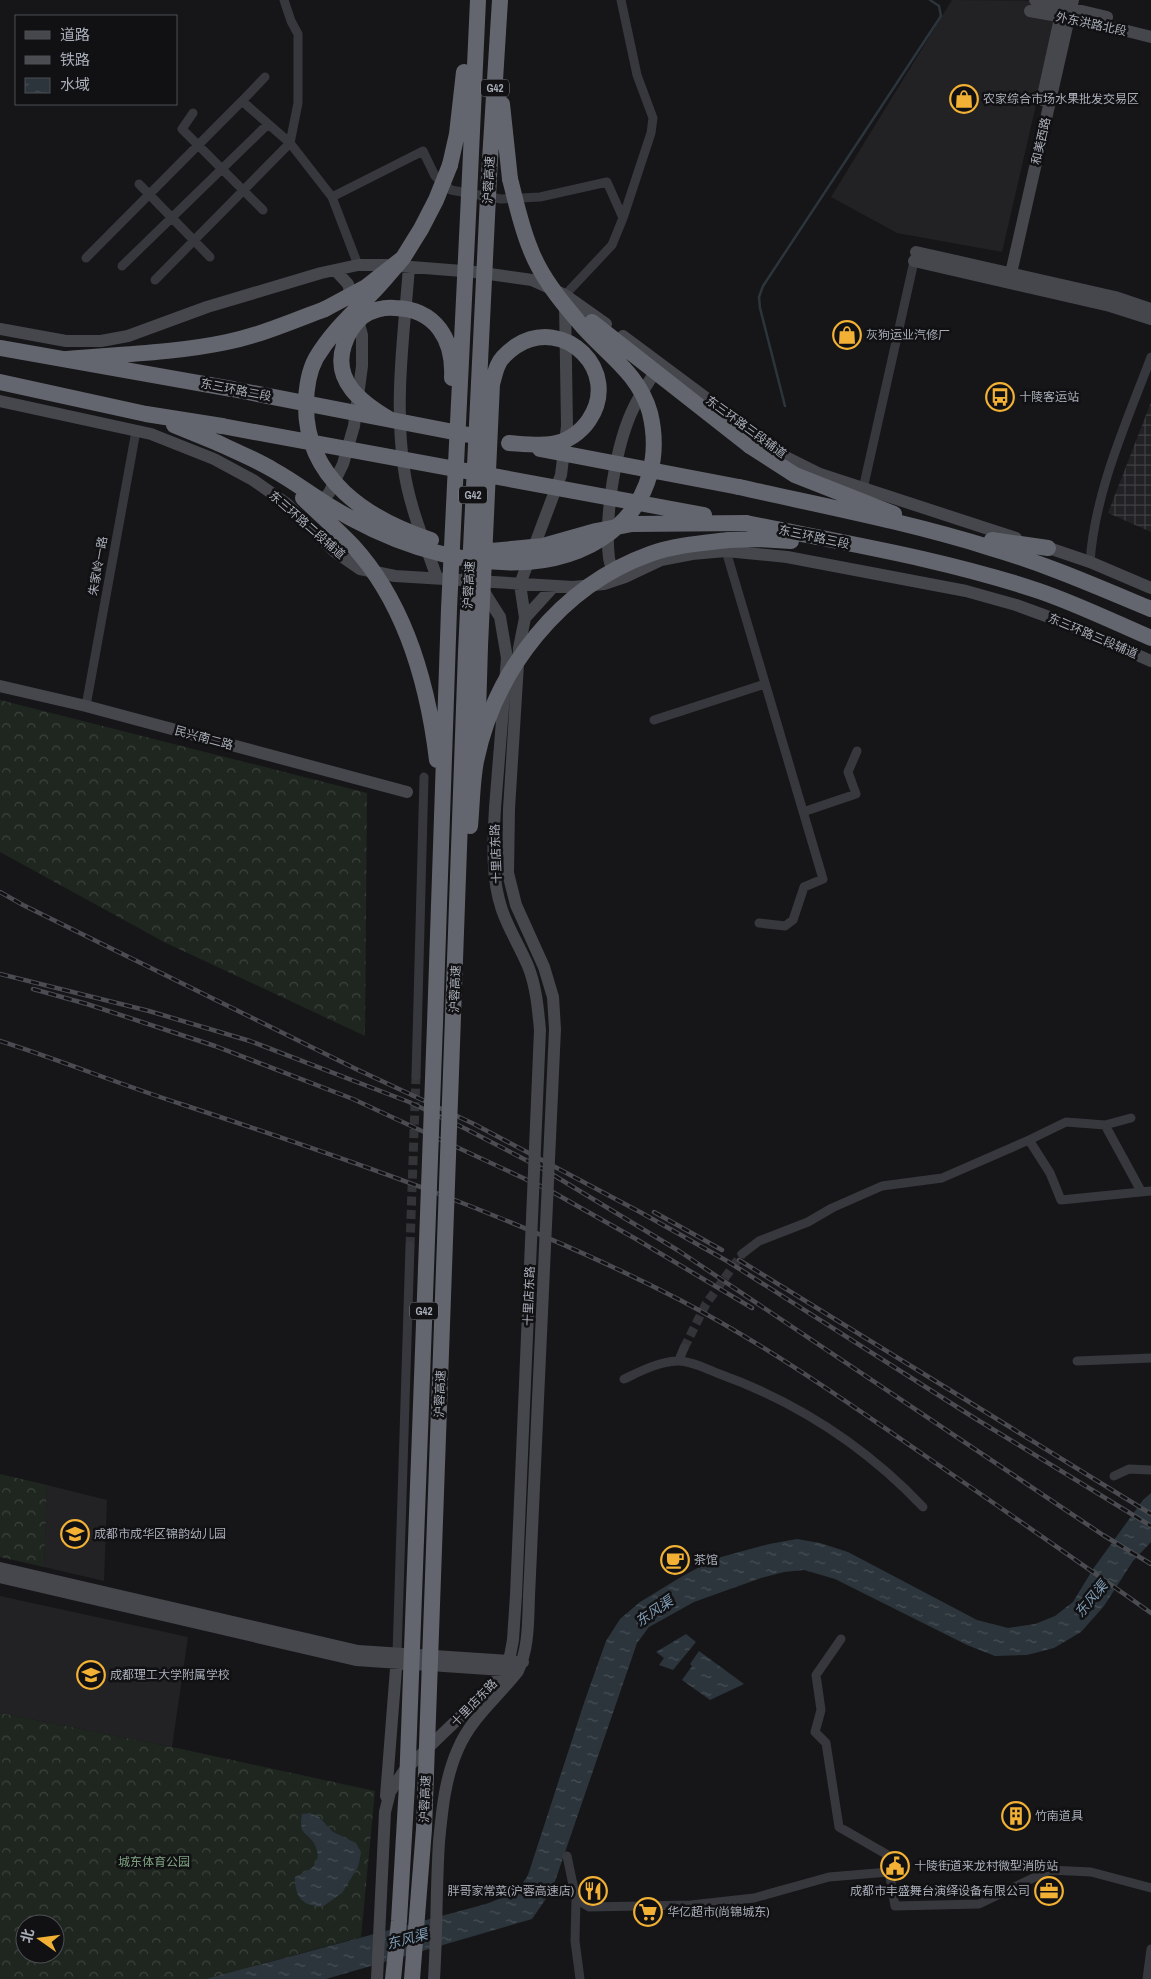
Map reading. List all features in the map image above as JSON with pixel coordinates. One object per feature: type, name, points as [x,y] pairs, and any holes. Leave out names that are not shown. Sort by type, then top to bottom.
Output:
[{"type":"highway","points":[[476,0],[466,57],[457,134],[450,165],[436,200],[406,262],[334,331],[315,360],[306,391],[306,424],[313,449],[328,476],[361,507],[390,524],[417,535],[466,548],[491,551],[543,546],[596,531],[632,524],[746,523]]},
{"type":"highway","name":"沪蓉高速","points":[[393,1979],[399,1922],[406,1794],[435,1024],[448,609],[470,175],[476,0]]},
{"type":"highway","name":"沪蓉高速","points":[[413,1974],[424,1829],[467,635],[500,0]]},
{"type":"highway","points":[[0,382],[146,414],[218,443],[274,470],[330,506],[368,527],[424,549],[458,558],[506,563],[534,561],[564,556],[588,548],[607,536],[626,518],[641,499],[649,478],[654,457],[654,437],[650,412],[643,395],[629,372],[580,324],[562,296],[544,276],[530,248],[510,179],[498,59]]},
{"type":"highway","points":[[67,358],[180,350],[229,342],[260,334],[325,309],[366,287],[406,262]]},
{"type":"highway","points":[[562,296],[750,446],[795,475],[938,532],[1042,565],[1151,609]]},
{"type":"highway","points":[[389,419],[367,406],[354,394],[345,381],[341,366],[342,352],[346,339],[363,316],[376,310],[404,308],[423,315],[438,326],[450,348],[452,366],[437,759],[427,937],[435,1024]]},
{"type":"highway","points":[[457,914],[470,830],[476,762],[492,384],[498,364],[508,352],[522,342],[538,338],[570,342],[585,355],[594,367],[599,382],[598,400],[592,416],[583,429],[568,438],[552,444],[509,443]]},
{"type":"highway","name":"东三环路二段","points":[[0,348],[67,358],[509,443]]},
{"type":"highway","name":"东三环路三段","points":[[146,414],[222,426],[746,523],[931,561],[1038,591],[1072,603],[1151,638]]},
{"type":"highway","points":[[509,443],[739,488],[938,532],[1048,548]]},
{"type":"highway","points":[[274,470],[353,546],[395,607],[416,658],[437,759]]},
{"type":"highway","points":[[476,762],[497,698],[536,634],[569,600],[619,568],[651,553],[683,546],[727,546],[760,539],[791,541],[868,556],[931,561]]},
{"type":"street","points":[[155,280],[290,143],[298,103],[298,34],[291,21],[284,0]]},
{"type":"street","points":[[525,618],[520,584],[561,474],[567,426],[562,296],[612,245],[623,218],[651,133],[653,118],[637,75],[621,0]]},
{"type":"street","name":"外东洪路北段","points":[[1033,6],[1067,8],[1151,28]]},
{"type":"street","name":"外东洪路北段","points":[[1067,8],[1151,37]]},
{"type":"street","name":"和美西路","points":[[1007,279],[1067,8]]},
{"type":"street","points":[[86,258],[265,77]]},
{"type":"street","points":[[242,101],[267,125],[290,143],[332,197],[358,265]]},
{"type":"street","points":[[193,113],[182,129],[263,210]]},
{"type":"street","points":[[122,266],[267,125]]},
{"type":"street","points":[[332,197],[423,151],[435,176],[451,190],[501,199],[540,197],[607,182],[623,218]]},
{"type":"street","points":[[139,184],[210,257]]},
{"type":"street","points":[[863,489],[915,256],[1110,306],[1151,319]]},
{"type":"street","points":[[0,329],[66,341],[101,340],[128,336],[207,307],[335,270],[358,265],[406,262],[398,411],[404,470],[411,499],[437,578]]},
{"type":"street","name":"东三环路三段辅道","points":[[406,262],[532,280],[562,296],[660,364],[784,456],[820,474],[1090,562],[1151,588]]},
{"type":"street","points":[[303,520],[330,493],[343,464],[354,426],[359,386],[362,334],[348,284],[335,270]]},
{"type":"street","points":[[1007,279],[1115,297],[1151,309]]},
{"type":"street","points":[[1090,562],[1092,534],[1107,474],[1151,358]]},
{"type":"street","points":[[617,580],[609,559],[609,519],[613,480],[620,446],[634,407],[660,364]]},
{"type":"street","name":"东三环路二段辅道","points":[[0,402],[151,434],[214,459],[253,480],[287,504],[334,551],[360,568],[395,576],[477,581]]},
{"type":"street","name":"朱家岭一路","points":[[86,706],[136,431]]},
{"type":"street","points":[[727,546],[765,684],[823,878],[804,887],[794,920],[785,926],[759,923]]},
{"type":"street","name":"东三环路三段辅道","points":[[477,581],[554,586],[604,584],[661,560],[727,546],[966,591],[1016,605],[1060,621],[1151,661]]},
{"type":"street","name":"十里店东路","points":[[377,1979],[385,1812],[390,1792],[404,1771],[490,1688],[506,1666],[513,1640],[540,1030],[536,994],[529,968],[502,910],[494,876],[495,808],[507,658],[500,616],[477,581]]},
{"type":"street","points":[[525,618],[554,586]]},
{"type":"street","name":"十里店东路","points":[[434,1978],[436,1884],[443,1803],[449,1773],[458,1748],[472,1724],[521,1667],[526,1641],[555,1029],[553,997],[544,967],[516,904],[508,873],[509,809],[519,648],[525,618]]},
{"type":"street","points":[[654,720],[765,684]]},
{"type":"street","name":"民兴南二路","points":[[0,686],[86,706],[407,792]]},
{"type":"street","points":[[803,812],[856,794],[848,772],[857,751]]},
{"type":"street","points":[[416,1076],[424,777]]},
{"type":"street","points":[[742,1254],[759,1241],[808,1222],[832,1208],[882,1186],[942,1178],[1066,1122],[1105,1125],[1131,1118]]},
{"type":"street","points":[[1029,1140],[1050,1173],[1061,1200],[1146,1191],[1105,1125]]},
{"type":"street","points":[[385,1812],[397,1658],[410,1246]]},
{"type":"street","points":[[679,1360],[684,1348]]},
{"type":"street","points":[[1077,1361],[1151,1358]]},
{"type":"street","points":[[624,1379],[655,1365],[679,1360],[740,1381],[779,1399],[847,1440],[901,1484],[923,1507]]},
{"type":"street","points":[[1114,1476],[1130,1469],[1151,1470]]},
{"type":"street","points":[[0,1568],[358,1651],[397,1658],[521,1667]]},
{"type":"street","points":[[0,1577],[356,1660],[397,1658]]},
{"type":"street","points":[[841,1639],[816,1675],[821,1710],[815,1732],[826,1742],[839,1827],[886,1854],[894,1906],[978,1904],[1050,1870],[1091,1872],[1151,1888]]},
{"type":"street","points":[[567,1856],[576,1899],[575,1941],[580,1979]]},
{"type":"street","points":[[576,1899],[589,1908],[691,1905],[754,1898],[829,1877],[889,1872]]},
{"type":"street","points":[[1147,1979],[1151,1949]]},
{"type":"shaded area","name":"农家综合市场水果批发交易区","points":[[952,0],[1060,1],[1002,252],[897,233],[831,197]]},
{"type":"shaded area","points":[[1151,402],[1151,532],[1108,513]]},
{"type":"shaded area","name":"成都市成华区锦韵幼儿园","points":[[47,1485],[107,1500],[104,1581],[44,1567]]},
{"type":"shaded area","name":"成都理工大学附属学校","points":[[0,1596],[188,1637],[172,1747],[0,1713]]},
{"type":"green space","points":[[0,700],[367,793],[365,1036],[164,942],[0,852]]},
{"type":"green space","points":[[0,1474],[47,1485],[44,1567],[0,1557]]},
{"type":"green space","name":"城东体育公园","points":[[0,1713],[172,1747],[375,1791],[361,1937],[258,1965],[260,1979],[0,1979]]},
{"type":"water","name":"东风渠","points":[[1151,1493],[1151,1542],[1133,1561],[1104,1606],[1081,1632],[1054,1648],[1027,1655],[995,1656],[967,1645],[835,1579],[804,1570],[784,1572],[761,1578],[694,1602],[649,1627],[637,1643],[552,1890],[532,1919],[326,1979],[206,1979],[486,1904],[505,1896],[520,1886],[528,1875],[606,1641],[620,1619],[640,1602],[714,1559],[769,1544],[797,1539],[820,1543],[848,1552],[977,1620],[1008,1628],[1035,1624],[1055,1616],[1073,1602],[1093,1569],[1143,1500]]},
{"type":"water","points":[[686,1634],[696,1642],[673,1670],[659,1665],[664,1658],[656,1652]]},
{"type":"water","points":[[699,1651],[744,1684],[710,1700],[682,1680],[692,1666],[690,1664]]},
{"type":"water","points":[[310,1813],[319,1817],[333,1832],[356,1843],[361,1853],[358,1867],[342,1893],[322,1907],[309,1904],[301,1899],[295,1884],[295,1877],[314,1866],[318,1857],[313,1841],[302,1827],[302,1814]]},
{"type":"waterway","points":[[785,406],[760,308],[759,297],[763,286],[941,16],[939,6],[930,0]]},
{"type":"tunnel","points":[[410,1246],[416,1076]]},
{"type":"tunnel","points":[[684,1348],[706,1304],[742,1254]]},
{"type":"railway","points":[[0,892],[356,1069],[474,1124],[640,1212],[727,1261],[976,1419],[1151,1526]]},
{"type":"railway","points":[[0,974],[149,1011],[250,1041],[409,1102],[466,1129],[545,1170],[679,1251],[1103,1535],[1151,1564]]},
{"type":"railway","points":[[33,989],[87,1004],[215,1046],[353,1099],[549,1190],[752,1308]]},
{"type":"railway","points":[[0,1041],[436,1193],[498,1217],[620,1270],[711,1317],[833,1392],[1151,1613]]},
{"type":"railway","points":[[654,1212],[722,1250]]},
{"type":"railway","points":[[739,1260],[1151,1514]]},
{"type":"place","name":"农家综合市场水果批发交易区","points":[[964,99]]},
{"type":"place","name":"灰狗运业汽修厂","points":[[847,335]]},
{"type":"place","name":"十陵客运站","points":[[1000,397]]},
{"type":"place","name":"成都市成华区锦韵幼儿园","points":[[75,1534]]},
{"type":"place","name":"茶馆","points":[[675,1560]]},
{"type":"place","name":"成都理工大学附属学校","points":[[91,1675]]},
{"type":"place","name":"竹南道具","points":[[1016,1816]]},
{"type":"place","name":"十陵街道来龙村微型消防站","points":[[895,1866]]},
{"type":"place","name":"胖哥家常菜(沪蓉高速店)","points":[[593,1891]]},
{"type":"place","name":"成都市丰盛舞台演绎设备有限公司","points":[[1049,1891]]},
{"type":"place","name":"华亿超市(尚锦城东)","points":[[648,1912]]}]
